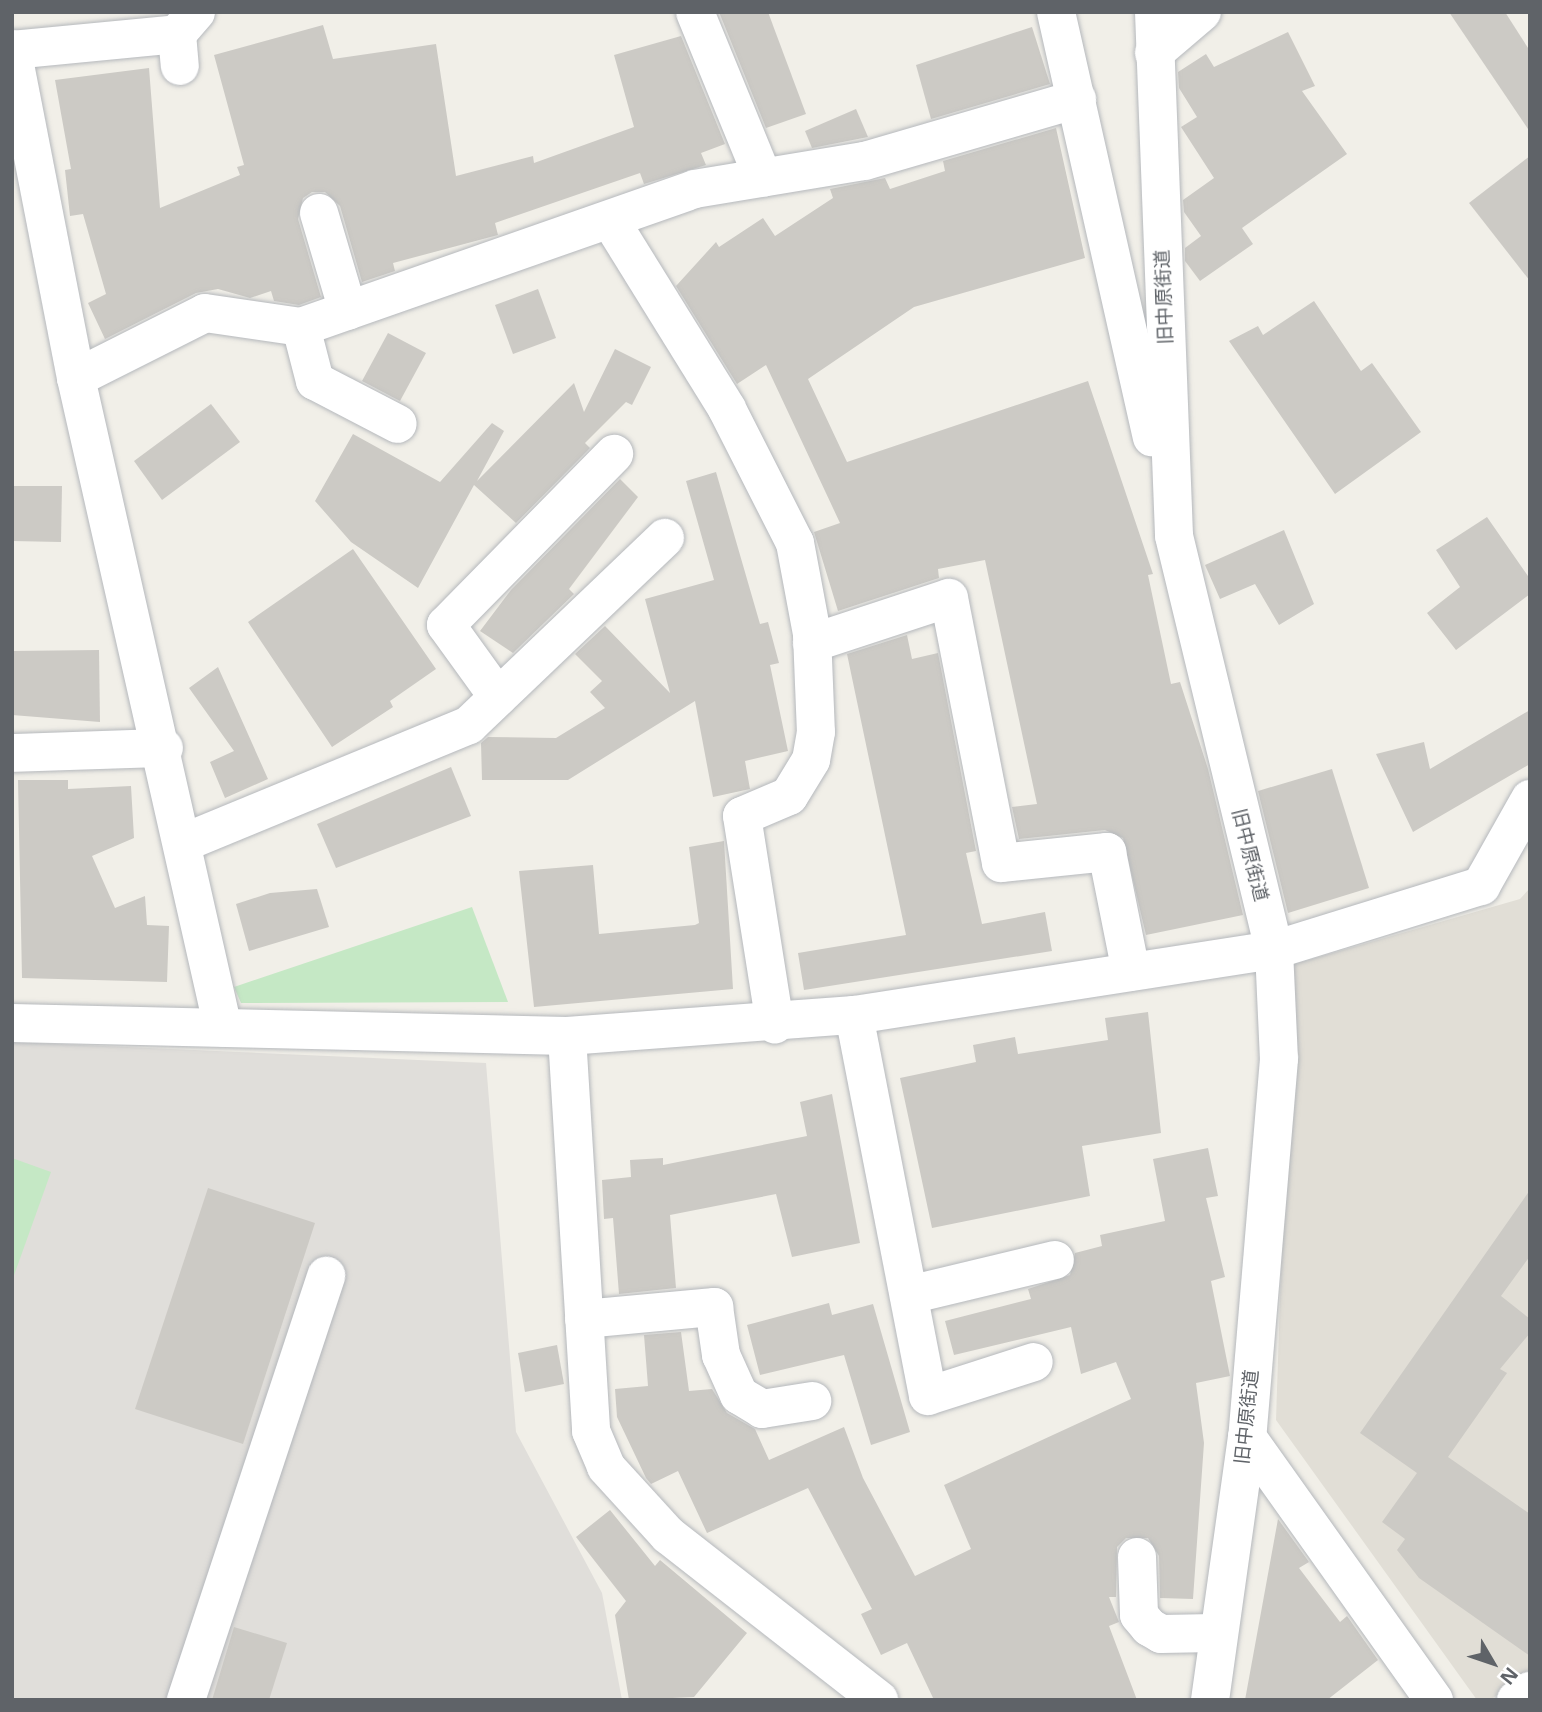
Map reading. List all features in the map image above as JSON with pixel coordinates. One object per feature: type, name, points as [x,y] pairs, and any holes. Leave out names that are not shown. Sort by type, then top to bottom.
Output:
[{"type":"street","points":[[695,12],[763,178]]},
{"type":"street","points":[[1056,12],[1174,536]]},
{"type":"street","name":"旧中原街道","points":[[1154,12],[1174,536],[1274,950],[1279,1059],[1247,1437],[1215,1633],[1210,1700]]},
{"type":"street","points":[[1154,53],[1202,12]]},
{"type":"street","points":[[184,37],[12,49],[76,378],[164,748],[223,1028]]},
{"type":"street","points":[[76,378],[205,313],[301,327],[695,189],[865,161],[1077,99]]},
{"type":"street","points":[[319,213],[348,311]]},
{"type":"street","points":[[610,220],[727,409],[795,543],[812,643],[816,732],[809,769],[780,802],[742,816],[775,1024]]},
{"type":"street","points":[[1126,320],[1165,316]]},
{"type":"street","points":[[301,327],[315,381],[398,424]]},
{"type":"street","points":[[498,697],[446,625],[614,454]]},
{"type":"street","points":[[183,842],[469,725],[665,538]]},
{"type":"street","points":[[812,643],[949,598],[1001,863],[1107,852],[1131,972]]},
{"type":"street","points":[[12,753],[164,748]]},
{"type":"street","points":[[12,1023],[567,1035],[775,1024],[854,1015],[1274,950],[1481,886],[1530,799]]},
{"type":"street","points":[[854,1015],[928,1396],[1034,1362]]},
{"type":"street","points":[[567,1035],[591,1430],[606,1467],[627,1496],[668,1535],[879,1700]]},
{"type":"street","points":[[909,1295],[1055,1260]]},
{"type":"street","points":[[186,1700],[326,1276]]},
{"type":"street","points":[[584,1319],[714,1307],[727,1373],[748,1405],[762,1409],[812,1401]]},
{"type":"street","points":[[1247,1437],[1434,1700]]},
{"type":"street","points":[[1137,1558],[1139,1615],[1149,1627],[1161,1634],[1215,1633]]},
{"type":"street","points":[[1516,1700],[1530,1691]]},
{"type":"shaded area","points":[[1530,888],[1530,1673],[1490,1700],[1477,1700],[1276,1420],[1291,965],[1520,899]]},
{"type":"shaded area","points":[[12,1042],[486,1063],[516,1432],[602,1593],[622,1700],[12,1700]]},
{"type":"green space","points":[[472,907],[508,1002],[241,1003],[234,987]]},
{"type":"green space","points":[[12,1158],[51,1172],[12,1281]]},
{"type":"building","points":[[719,12],[768,12],[806,114],[766,128]]},
{"type":"building","points":[[1449,12],[1505,12],[1530,51],[1530,132]]},
{"type":"building","points":[[323,25],[333,59],[436,44],[456,176],[533,156],[534,163],[634,127],[614,55],[681,36],[725,144],[701,153],[706,165],[644,184],[640,173],[495,223],[498,235],[393,263],[395,271],[362,282],[340,206],[325,192],[312,192],[303,198],[298,219],[321,297],[299,305],[274,301],[271,291],[250,298],[218,289],[196,293],[105,339],[88,303],[106,294],[83,214],[70,216],[65,170],[71,169],[55,80],[149,68],[160,208],[240,175],[237,167],[244,165],[214,55]]},
{"type":"building","points":[[1032,27],[1050,84],[931,119],[916,65]]},
{"type":"building","points":[[1288,32],[1315,86],[1302,91],[1347,154],[1242,228],[1253,244],[1200,281],[1185,261],[1185,248],[1201,236],[1184,212],[1183,200],[1214,178],[1181,127],[1197,117],[1179,88],[1178,72],[1206,54],[1214,67]]},
{"type":"building","points":[[856,109],[868,137],[812,148],[805,131]]},
{"type":"building","points":[[1056,128],[1085,258],[914,307],[808,379],[847,462],[1088,381],[1153,574],[1148,575],[1171,684],[1180,682],[1208,769],[1243,915],[1146,935],[1123,838],[1105,830],[1019,839],[1012,807],[1037,804],[985,560],[938,569],[939,578],[838,611],[814,532],[840,523],[766,365],[737,384],[676,286],[716,242],[719,247],[763,218],[775,236],[833,198],[830,189],[885,178],[890,189],[945,171],[943,161]]},
{"type":"building","points":[[1530,156],[1530,281],[1469,203]]},
{"type":"building","points":[[538,289],[556,338],[513,354],[495,305]]},
{"type":"building","points":[[1314,301],[1361,371],[1372,363],[1421,432],[1335,494],[1229,341],[1258,326],[1263,335]]},
{"type":"building","points":[[388,333],[426,353],[400,401],[362,381]]},
{"type":"building","points":[[615,349],[651,367],[632,405],[626,402],[585,443],[590,448],[516,523],[474,485],[418,588],[351,542],[315,501],[353,434],[440,482],[492,423],[504,431],[477,481],[574,383],[584,412]]},
{"type":"building","points":[[211,404],[240,442],[162,500],[134,461]]},
{"type":"building","points":[[716,472],[760,624],[768,622],[779,663],[770,665],[788,751],[745,761],[750,789],[713,797],[695,701],[568,780],[482,780],[481,743],[488,737],[556,738],[605,708],[590,692],[602,681],[575,654],[605,626],[670,693],[645,599],[714,580],[686,481]]},
{"type":"building","points":[[620,479],[638,497],[569,589],[574,594],[513,653],[480,631],[511,590]]},
{"type":"building","points":[[12,486],[62,486],[61,542],[12,541]]},
{"type":"building","points":[[1487,517],[1530,579],[1530,594],[1456,650],[1427,613],[1460,587],[1436,550]]},
{"type":"building","points":[[1284,530],[1314,604],[1279,625],[1255,584],[1220,599],[1205,565]]},
{"type":"building","points":[[353,549],[436,669],[390,701],[393,707],[332,747],[248,622]]},
{"type":"building","points":[[907,635],[912,659],[938,653],[976,851],[966,853],[982,924],[1045,912],[1052,951],[804,990],[798,953],[906,935],[847,654]]},
{"type":"building","points":[[99,650],[100,722],[12,715],[12,651]]},
{"type":"building","points":[[218,667],[268,779],[225,798],[210,762],[234,751],[189,688]]},
{"type":"building","points":[[1530,710],[1530,764],[1413,832],[1376,754],[1424,742],[1430,769]]},
{"type":"building","points":[[451,767],[471,816],[336,868],[317,824]]},
{"type":"building","points":[[1332,769],[1369,888],[1288,913],[1258,791]]},
{"type":"building","points":[[18,780],[68,780],[68,789],[131,786],[134,838],[92,856],[115,908],[145,896],[147,925],[169,926],[167,982],[22,978]]},
{"type":"building","points":[[724,841],[733,989],[534,1007],[519,871],[593,865],[599,934],[695,925],[699,923],[689,847]]},
{"type":"building","points":[[317,889],[329,927],[249,951],[236,904],[270,893]]},
{"type":"building","points":[[1148,1012],[1161,1133],[1082,1146],[1090,1196],[932,1228],[900,1078],[976,1062],[973,1045],[1015,1037],[1018,1054],[1108,1040],[1105,1018]]},
{"type":"building","points":[[832,1094],[860,1243],[792,1257],[776,1194],[670,1215],[676,1288],[619,1294],[613,1218],[604,1219],[602,1180],[631,1177],[630,1160],[663,1158],[663,1165],[807,1136],[800,1102]]},
{"type":"building","points":[[1208,1148],[1218,1196],[1206,1198],[1225,1277],[1211,1281],[1230,1376],[1196,1383],[1204,1443],[1193,1599],[1160,1598],[1159,1556],[1148,1538],[1126,1538],[1117,1547],[1116,1597],[1109,1597],[1119,1622],[1109,1626],[1137,1700],[934,1700],[907,1643],[881,1655],[861,1614],[872,1609],[808,1488],[707,1533],[678,1471],[651,1484],[646,1478],[617,1417],[615,1389],[648,1386],[644,1335],[681,1332],[689,1391],[712,1389],[727,1413],[755,1429],[769,1460],[844,1427],[863,1478],[915,1576],[971,1549],[944,1485],[1131,1399],[1116,1362],[1081,1374],[1071,1327],[954,1355],[945,1321],[1031,1299],[1028,1289],[1070,1275],[1075,1253],[1102,1246],[1100,1235],[1165,1221],[1153,1159]]},
{"type":"building","points":[[208,1188],[315,1223],[243,1444],[135,1409]]},
{"type":"building","points":[[1530,1190],[1530,1256],[1501,1296],[1530,1319],[1530,1333],[1500,1369],[1507,1373],[1448,1457],[1530,1514],[1530,1656],[1419,1578],[1397,1550],[1405,1539],[1382,1522],[1417,1473],[1360,1433]]},
{"type":"building","points":[[829,1303],[832,1315],[873,1304],[910,1432],[871,1445],[844,1355],[760,1375],[747,1325]]},
{"type":"building","points":[[557,1345],[564,1384],[525,1392],[518,1353]]},
{"type":"building","points":[[610,1510],[655,1566],[660,1560],[747,1633],[694,1697],[629,1700],[615,1615],[626,1601],[576,1537]]},
{"type":"building","points":[[1278,1519],[1309,1562],[1299,1568],[1340,1622],[1347,1616],[1378,1660],[1327,1700],[1245,1700]]},
{"type":"building","points":[[234,1627],[287,1643],[269,1700],[212,1700]]}]
